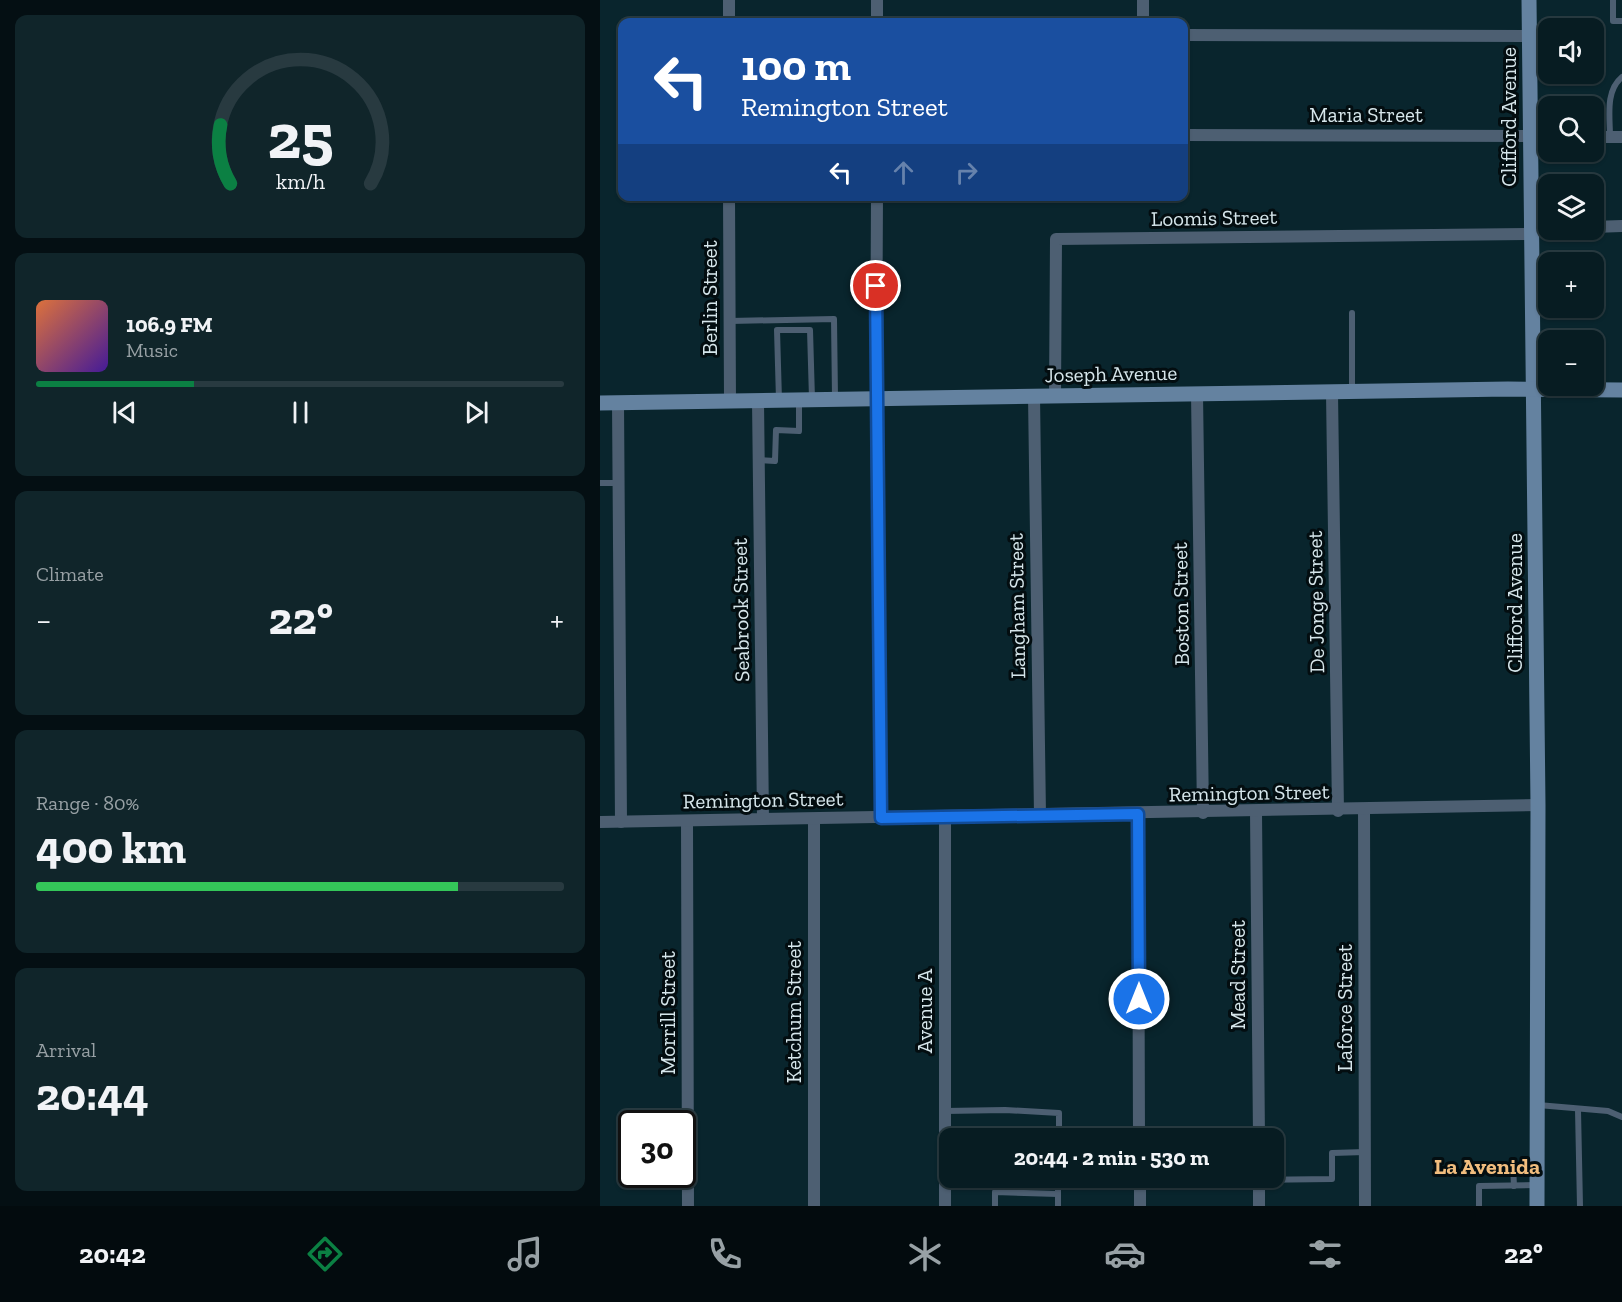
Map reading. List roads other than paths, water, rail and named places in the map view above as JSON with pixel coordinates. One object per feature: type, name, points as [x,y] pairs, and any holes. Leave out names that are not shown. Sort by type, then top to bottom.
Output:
[{"type":"main road","name":"Clifford Avenue","points":[[1529,0],[1531,389],[1536,508],[1538,1206]]},
{"type":"main road","name":"Joseph Avenue","points":[[600,403],[1531,389],[1622,390]]},
{"type":"street","points":[[729,0],[729,18]]},
{"type":"street","points":[[877,0],[877,18]]},
{"type":"street","points":[[1143,0],[1143,18]]},
{"type":"street","points":[[1188,35],[1529,36]]},
{"type":"street","name":"Maria Street","points":[[1188,135],[1538,135]]},
{"type":"street","name":"Berlin Street","points":[[729,201],[730,400]]},
{"type":"street","points":[[877,201],[876,399],[881,818]]},
{"type":"street","points":[[1604,227],[1622,226]]},
{"type":"street","points":[[1530,230],[1538,229]]},
{"type":"street","name":"Loomis Street","points":[[1055,396],[1056,239],[1530,230]]},
{"type":"street","name":"De Jonge Street","points":[[1332,393],[1338,811]]},
{"type":"street","name":"Boston Street","points":[[1197,394],[1203,813]]},
{"type":"street","name":"Langham Street","points":[[1034,396],[1040,815]]},
{"type":"street","name":"Seabrook Street","points":[[758,400],[763,819]]},
{"type":"street","points":[[618,403],[621,822]]},
{"type":"street","name":"Remington Street","points":[[600,822],[1338,811],[1538,805]]},
{"type":"street","name":"Laforce Street","points":[[1364,810],[1365,1206]]},
{"type":"street","name":"Mead Street","points":[[1256,812],[1259,1128]]},
{"type":"street","points":[[1138,814],[1139,1128]]},
{"type":"street","name":"Avenue A","points":[[945,817],[945,1206]]},
{"type":"street","name":"Ketchum Street","points":[[814,819],[814,1206]]},
{"type":"street","name":"Morrill Street","points":[[687,821],[688,1206]]},
{"type":"street","points":[[1140,1188],[1140,1206]]},
{"type":"street","points":[[1259,1188],[1259,1206]]},
{"type":"lane","points":[[1613,0],[1612,21],[1622,21]]},
{"type":"lane","points":[[1616,137],[1610,98],[1612,88],[1622,77]]},
{"type":"lane","points":[[1352,313],[1353,392]]},
{"type":"lane","points":[[729,321],[834,320],[835,399]]},
{"type":"lane","points":[[759,460],[775,460],[776,430],[799,431],[805,400],[810,330],[777,330],[779,400]]},
{"type":"lane","points":[[600,483],[618,483]]},
{"type":"lane","points":[[1538,1105],[1608,1111],[1622,1117]]},
{"type":"lane","points":[[945,1111],[1005,1110],[1059,1113],[1059,1128]]},
{"type":"lane","points":[[1578,1110],[1580,1206]]},
{"type":"lane","points":[[1284,1179],[1332,1179],[1332,1153],[1365,1152]]},
{"type":"lane","points":[[1513,1167],[1514,1186]]},
{"type":"lane","points":[[1479,1206],[1479,1186],[1537,1185]]},
{"type":"lane","points":[[1058,1188],[1058,1206]]},
{"type":"lane","points":[[995,1206],[995,1192],[1058,1194]]},
{"type":"district","name":"La Avenida","points":[[1487,1166]]}]
